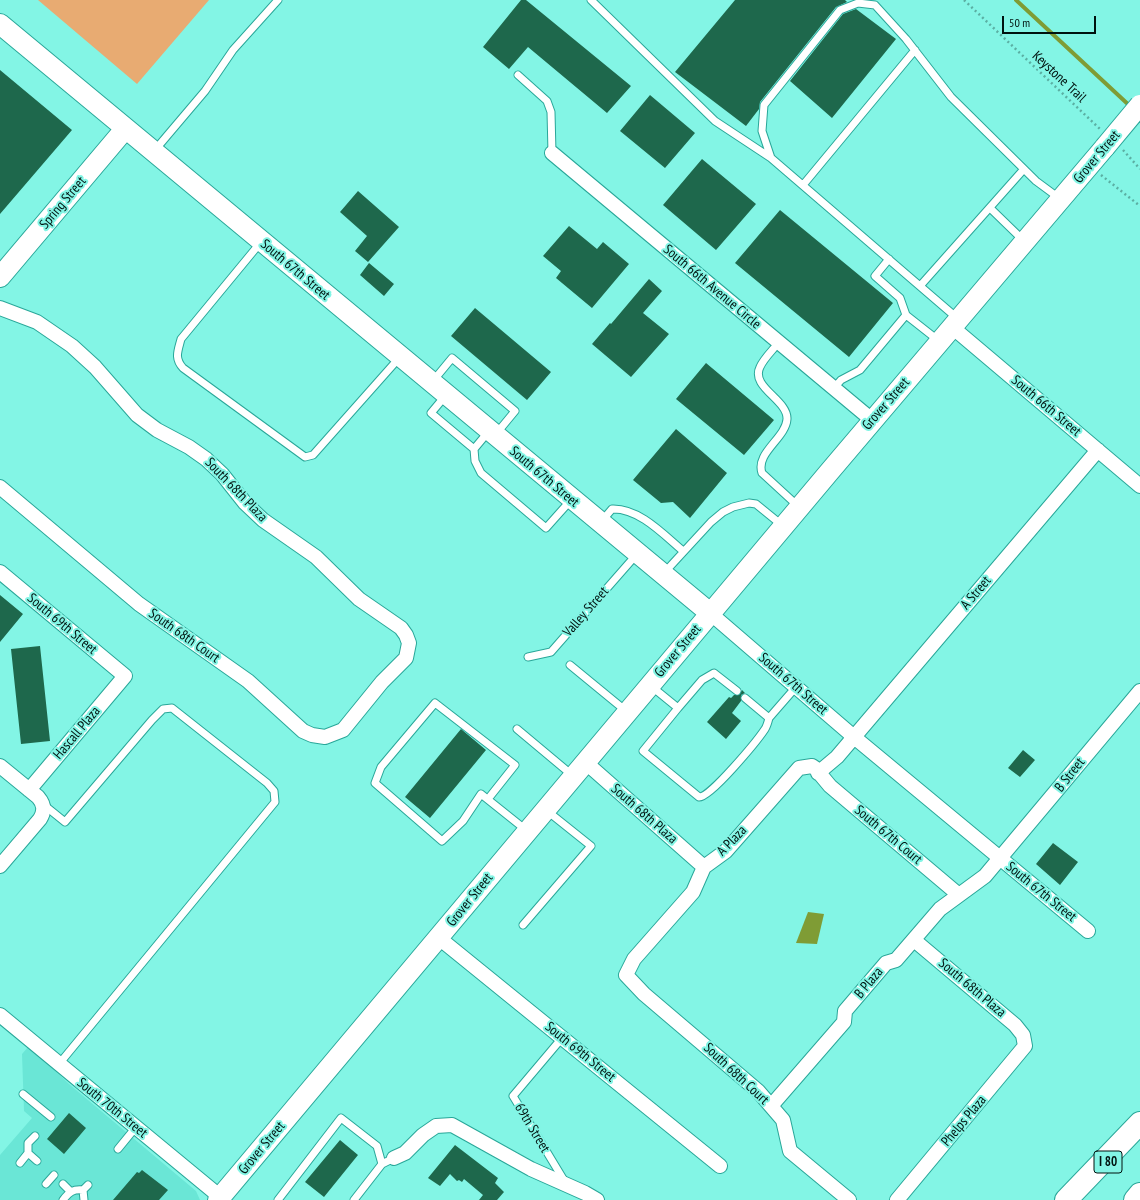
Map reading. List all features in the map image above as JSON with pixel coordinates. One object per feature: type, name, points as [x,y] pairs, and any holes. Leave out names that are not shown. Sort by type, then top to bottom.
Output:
[{"type":"highway","points":[[1066,1200],[1140,1124]]},
{"type":"highway","name":"I 80","points":[[1076,1200],[1140,1124]]},
{"type":"highway","points":[[1135,1200],[1140,1194]]},
{"type":"main road","name":"South 67th Street","points":[[0,24],[571,500],[710,613]]},
{"type":"main road","name":"Grover Street","points":[[221,1199],[439,938],[578,768],[872,420],[1061,200],[1108,140],[1140,105]]},
{"type":"main road","name":"Spring Street","points":[[0,277],[125,129]]},
{"type":"street","name":"South 66th Avenue Circle","points":[[552,154],[872,420]]},
{"type":"street","name":"South 68th Plaza","points":[[0,308],[37,322],[72,346],[94,367],[137,415],[157,430],[189,447],[206,459],[222,474],[245,503],[263,520],[316,557],[359,600],[401,628],[409,643],[406,658],[370,697]]},
{"type":"street","name":"South 66th Street","points":[[956,323],[1140,486]]},
{"type":"street","name":"A Street","points":[[854,737],[1098,450]]},
{"type":"street","name":"South 68th Court","points":[[0,486],[139,604],[248,680],[303,731],[312,735],[325,737],[343,730],[370,697]]},
{"type":"street","name":"South 69th Street","points":[[0,572],[125,676]]},
{"type":"street","name":"South 67th Street","points":[[710,613],[854,737],[1088,931]]},
{"type":"street","name":"Hascall Plaza","points":[[29,790],[125,676]]},
{"type":"street","name":"B Street","points":[[1000,858],[1140,691]]},
{"type":"street","points":[[818,773],[837,757],[854,737]]},
{"type":"street","points":[[0,766],[29,790],[43,805],[43,814],[40,819],[0,866]]},
{"type":"street","name":"A Plaza","points":[[626,975],[634,959],[693,892],[704,867],[726,851],[796,770],[812,766],[818,773]]},
{"type":"street","name":"South 68th Plaza","points":[[578,768],[704,867]]},
{"type":"street","name":"South 67th Court","points":[[818,773],[830,786],[959,895]]},
{"type":"street","name":"B Plaza","points":[[771,1106],[844,1022],[845,1011],[886,963],[896,960],[940,909],[985,876],[1000,858]]},
{"type":"street","name":"South 69th Street","points":[[439,938],[720,1166]]},
{"type":"street","name":"South 68th Plaza","points":[[914,940],[1015,1025],[1021,1031],[1025,1041]]},
{"type":"street","name":"South 68th Court","points":[[626,975],[644,994],[758,1091],[783,1120],[790,1151],[849,1200]]},
{"type":"street","name":"South 70th Street","points":[[0,1015],[221,1199]]},
{"type":"street","name":"Phelps Plaza","points":[[897,1200],[1024,1050],[1025,1041]]},
{"type":"street","points":[[388,1161],[405,1153],[423,1135],[436,1126],[452,1125],[531,1168],[597,1200]]},
{"type":"lane","points":[[153,152],[205,91],[233,50],[278,0]]},
{"type":"lane","points":[[591,0],[716,121],[771,158],[920,286],[956,323]]},
{"type":"lane","points":[[771,158],[762,131],[764,105],[840,10],[858,3],[875,5],[915,50],[951,98],[1024,169],[1061,200]]},
{"type":"lane","points":[[803,185],[915,50]]},
{"type":"lane","points":[[518,75],[547,101],[551,112],[552,154]]},
{"type":"lane","points":[[920,286],[1024,169]]},
{"type":"lane","points":[[990,208],[1025,242]]},
{"type":"lane","points":[[261,242],[181,339],[176,356],[178,363],[183,368],[305,457],[313,455],[400,357]]},
{"type":"lane","points":[[889,259],[875,276],[900,298],[906,315],[940,342]]},
{"type":"lane","points":[[834,388],[841,380],[860,370],[906,315]]},
{"type":"lane","points":[[779,342],[760,367],[758,375],[760,381],[778,401],[787,414],[787,419],[785,426],[762,461],[761,468],[762,473],[800,507]]},
{"type":"lane","points":[[474,449],[492,434],[515,411],[452,358],[431,413],[474,449],[475,460],[481,473],[546,528],[571,500]]},
{"type":"lane","points":[[663,575],[683,551],[693,544],[711,522],[723,512],[742,504],[756,504],[783,526]]},
{"type":"lane","points":[[600,523],[612,509],[620,508],[631,512],[661,532],[683,551]]},
{"type":"lane","name":"Valley Street","points":[[528,657],[551,652],[637,554]]},
{"type":"lane","points":[[570,665],[626,712]]},
{"type":"lane","points":[[737,691],[714,673],[702,680],[642,751],[698,797],[706,795],[735,766],[764,730],[769,718],[796,687]]},
{"type":"lane","points":[[649,684],[678,708]]},
{"type":"lane","points":[[745,698],[769,718]]},
{"type":"lane","points":[[488,799],[515,765],[435,703],[381,767],[375,783],[442,840],[463,821],[481,794],[526,830]]},
{"type":"lane","points":[[43,805],[65,822],[152,720],[163,709],[172,708],[267,783],[274,791],[275,802],[59,1064]]},
{"type":"lane","points":[[517,729],[578,768]]},
{"type":"lane","points":[[523,924],[590,846],[545,808]]},
{"type":"lane","name":"69th Street","points":[[562,1038],[513,1096],[566,1184]]},
{"type":"lane","points":[[23,1094],[51,1117]]},
{"type":"lane","points":[[278,1200],[341,1118],[376,1146],[388,1161],[354,1200]]},
{"type":"lane","points":[[118,1148],[136,1127]]},
{"type":"lane","points":[[20,1163],[28,1153],[28,1143],[35,1136]]},
{"type":"lane","points":[[28,1153],[37,1161]]},
{"type":"lane","points":[[46,1184],[54,1175]]},
{"type":"lane","points":[[63,1184],[70,1192]]},
{"type":"lane","points":[[63,1200],[70,1192],[76,1189],[86,1188],[84,1200]]},
{"type":"path","name":"Keystone Trail","points":[[964,0],[1108,140],[1140,169]]},
{"type":"path","points":[[1089,166],[1140,206]]},
{"type":"shaded area","points":[[38,0],[209,0],[137,84]]},
{"type":"shaded area","points":[[808,912],[824,914],[817,944],[796,943]]},
{"type":"shaded area","points":[[29,1046],[69,1084],[196,1191],[200,1200],[0,1200],[0,1155],[32,1118],[24,1111],[22,1054]]},
{"type":"building","points":[[521,0],[526,0],[631,86],[607,113],[528,47],[509,69],[483,47]]},
{"type":"building","points":[[735,0],[845,0],[847,2],[836,7],[760,102],[759,109],[746,126],[675,72]]},
{"type":"building","points":[[856,9],[896,39],[832,118],[790,81],[843,14]]},
{"type":"building","points":[[0,70],[72,130],[0,214]]},
{"type":"building","points":[[650,95],[695,133],[665,168],[620,131]]},
{"type":"building","points":[[702,159],[756,204],[716,250],[663,205]]},
{"type":"building","points":[[358,191],[399,227],[368,262],[355,251],[367,236],[340,212]]},
{"type":"building","points":[[780,210],[893,303],[849,357],[735,263]]},
{"type":"building","points":[[569,226],[597,249],[603,242],[629,264],[592,308],[556,278],[561,271],[543,256]]},
{"type":"building","points":[[369,263],[394,284],[384,296],[360,275]]},
{"type":"building","points":[[649,279],[662,291],[643,313],[669,334],[631,377],[592,344]]},
{"type":"building","points":[[475,308],[551,372],[527,400],[451,336]]},
{"type":"building","points":[[706,363],[774,420],[744,455],[676,399]]},
{"type":"building","points":[[676,429],[727,473],[690,518],[673,502],[661,503],[633,480]]},
{"type":"building","points":[[0,595],[23,614],[0,642]]},
{"type":"building","points":[[40,646],[50,741],[21,744],[11,649]]},
{"type":"building","points":[[742,690],[745,693],[741,695],[741,701],[732,713],[741,721],[726,739],[707,722],[729,697],[731,698],[734,695],[739,695]]},
{"type":"building","points":[[461,729],[486,750],[430,818],[405,797]]},
{"type":"building","points":[[1023,750],[1035,760],[1020,777],[1008,768]]},
{"type":"building","points":[[1053,843],[1078,862],[1060,885],[1036,864]]},
{"type":"building","points":[[69,1113],[86,1128],[64,1154],[47,1139]]},
{"type":"building","points":[[340,1140],[358,1155],[324,1197],[305,1182]]},
{"type":"building","points":[[455,1145],[498,1178],[495,1183],[504,1192],[497,1200],[479,1200],[483,1195],[464,1179],[462,1182],[459,1180],[457,1181],[450,1174],[440,1186],[428,1178]]},
{"type":"building","points":[[142,1170],[168,1190],[159,1200],[113,1200],[137,1172],[139,1173]]},
{"type":"waterway","points":[[1016,0],[1131,107]]}]
